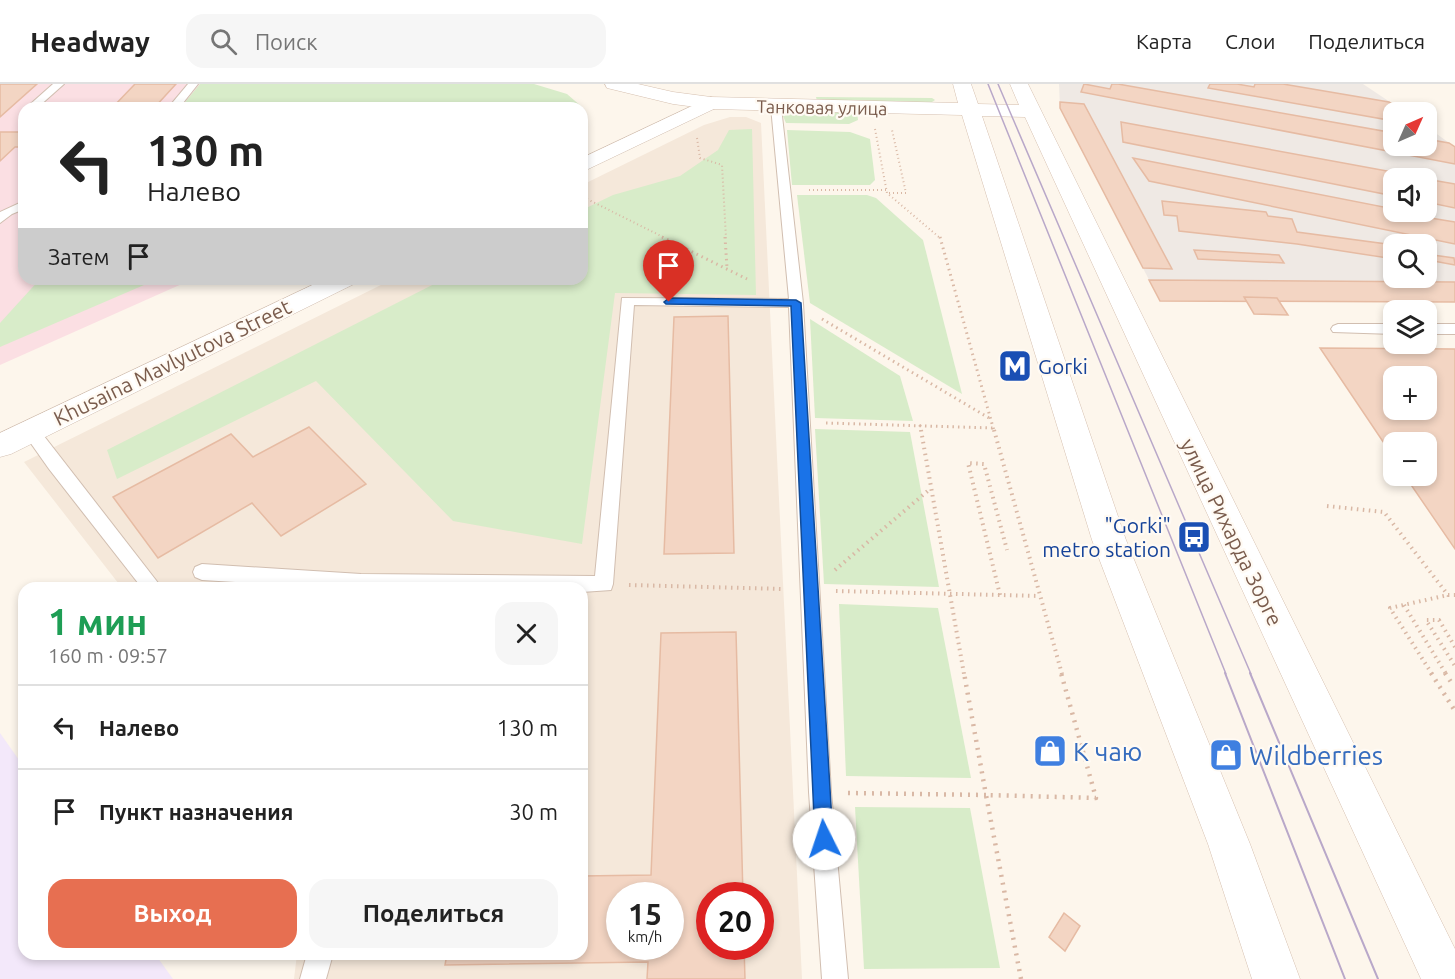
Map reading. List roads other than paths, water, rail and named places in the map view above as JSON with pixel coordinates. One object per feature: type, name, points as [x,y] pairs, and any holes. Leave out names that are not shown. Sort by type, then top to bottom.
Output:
[{"type":"main road","name":"Танковая улица","points":[[614,84],[711,104],[776,107],[966,95]]},
{"type":"main road","name":"Танковая улица","points":[[711,104],[747,86],[1024,96]]},
{"type":"main road","points":[[966,95],[1109,540],[1229,844],[1276,979]]},
{"type":"main road","name":"улица Рихарда Зорге","points":[[1024,96],[1446,979]]},
{"type":"main road","points":[[588,163],[711,104]]},
{"type":"main road","name":"Khusaina Mavlyutova Street","points":[[0,446],[333,285]]},
{"type":"lane","points":[[38,102],[59,84]]},
{"type":"lane","points":[[178,102],[193,84]]},
{"type":"lane","points":[[776,107],[796,303],[812,590],[820,792],[835,979]]},
{"type":"lane","points":[[0,219],[18,208]]},
{"type":"lane","points":[[588,584],[604,584],[627,301],[796,303]]},
{"type":"lane","points":[[1338,329],[1383,329]]},
{"type":"lane","points":[[1437,329],[1455,329]]},
{"type":"lane","points":[[31,431],[55,465],[148,582]]},
{"type":"lane","points":[[202,572],[361,582]]},
{"type":"lane","points":[[313,979],[318,960]]},
{"type":"tram line","points":[[988,84],[1226,674]]},
{"type":"tram line","points":[[998,84],[1251,674]]},
{"type":"tram line","points":[[1225,673],[1345,979]]},
{"type":"tram line","points":[[1250,673],[1378,979]]},
{"type":"place","name":"Gorki","points":[[1015,366]]},
{"type":"place","name":"\"Gorki\" metro station","points":[[1194,537]]},
{"type":"place","name":"К чаю","points":[[1050,751]]},
{"type":"place","name":"Wildberries","points":[[1226,755]]}]
